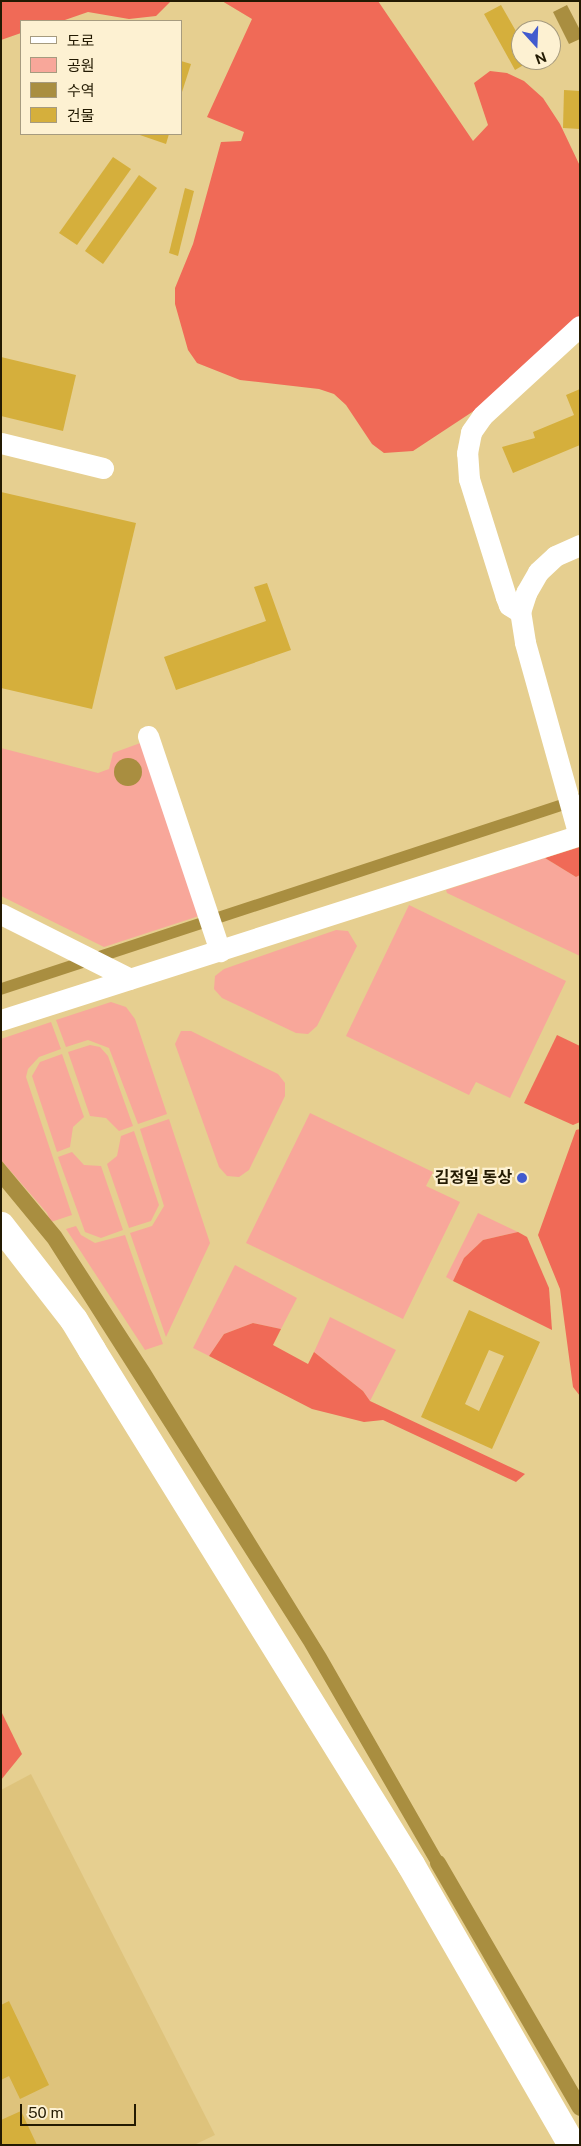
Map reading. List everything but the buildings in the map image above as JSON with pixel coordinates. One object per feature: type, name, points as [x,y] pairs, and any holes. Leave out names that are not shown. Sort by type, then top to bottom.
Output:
[{"type":"main road","points":[[1,1226],[74,1320],[411,1865],[572,2145]]},
{"type":"street","points":[[520,612],[509,605],[469,479],[467,452],[471,432],[482,416],[580,326]]},
{"type":"street","points":[[1,443],[103,468]]},
{"type":"street","points":[[1,1020],[580,835],[569,804],[525,642],[520,612],[526,593],[538,572],[554,556],[580,545]]},
{"type":"street","points":[[148,736],[220,951]]},
{"type":"street","points":[[1,914],[130,979]]},
{"type":"shaded area","points":[[1,1],[171,1],[156,16],[129,19],[88,12],[65,20],[20,20],[20,33],[1,40]]},
{"type":"shaded area","points":[[222,1],[378,1],[473,141],[488,125],[474,83],[490,71],[507,73],[524,81],[543,98],[560,124],[580,166],[580,316],[570,330],[498,395],[413,451],[384,453],[372,444],[346,405],[334,394],[319,389],[240,380],[197,363],[188,350],[175,304],[175,288],[193,244],[221,142],[241,141],[244,132],[207,117],[252,19]]},
{"type":"shaded area","points":[[580,847],[580,875],[576,877],[545,858]]},
{"type":"shaded area","points":[[557,1035],[580,1046],[580,1122],[573,1125],[524,1103]]},
{"type":"shaded area","points":[[580,1129],[580,1396],[573,1387],[560,1289],[538,1235],[576,1130]]},
{"type":"shaded area","points":[[518,1232],[527,1237],[549,1288],[552,1330],[453,1281],[464,1258],[483,1240]]},
{"type":"shaded area","points":[[253,1323],[281,1329],[273,1345],[308,1364],[314,1352],[363,1391],[370,1401],[525,1474],[516,1482],[383,1420],[364,1422],[312,1409],[209,1356],[224,1334]]},
{"type":"shaded area","points":[[1,1711],[22,1754],[1,1780]]},
{"type":"shaded area","points":[[31,1774],[215,2135],[194,2145],[1,2145],[1,1790]]},
{"type":"green space","points":[[143,742],[199,916],[104,947],[1,896],[1,748],[98,773],[109,769],[113,753]]},
{"type":"green space","points":[[545,858],[576,877],[580,875],[580,956],[447,893],[446,890]]},
{"type":"green space","points":[[409,905],[566,981],[510,1098],[476,1082],[469,1095],[346,1036]]},
{"type":"green space","points":[[336,930],[348,931],[357,946],[317,1026],[308,1034],[296,1033],[222,998],[214,989],[215,976],[224,969]]},
{"type":"green space","points":[[111,1002],[126,1007],[135,1019],[167,1114],[138,1124],[109,1048],[88,1040],[66,1047],[56,1020]]},
{"type":"green space","points":[[51,1022],[61,1049],[39,1057],[28,1069],[26,1077],[72,1215],[51,1222],[47,1213],[1,1160],[1,1039]]},
{"type":"green space","points":[[181,1031],[191,1031],[278,1074],[285,1083],[285,1096],[249,1170],[239,1177],[227,1176],[219,1167],[175,1044]]},
{"type":"green space","points":[[90,1045],[100,1047],[108,1056],[133,1126],[119,1131],[106,1118],[90,1116],[68,1052]]},
{"type":"green space","points":[[62,1054],[84,1117],[73,1127],[70,1147],[57,1152],[32,1076],[40,1062]]},
{"type":"green space","points":[[310,1113],[433,1172],[426,1186],[460,1202],[403,1319],[246,1243]]},
{"type":"green space","points":[[169,1119],[210,1243],[166,1337],[130,1233],[152,1226],[164,1206],[140,1129]]},
{"type":"green space","points":[[134,1131],[159,1205],[151,1221],[129,1228],[107,1164],[117,1156],[121,1136]]},
{"type":"green space","points":[[72,1152],[84,1165],[101,1166],[123,1230],[101,1238],[85,1232],[58,1157]]},
{"type":"green space","points":[[478,1213],[518,1232],[483,1240],[464,1258],[453,1281],[446,1277]]},
{"type":"green space","points":[[76,1226],[81,1235],[95,1243],[125,1235],[163,1344],[145,1350],[66,1229]]},
{"type":"green space","points":[[235,1265],[297,1298],[281,1329],[253,1323],[224,1334],[209,1356],[193,1348]]},
{"type":"green space","points":[[330,1317],[396,1350],[370,1401],[363,1391],[314,1352]]},
{"type":"water","points":[[567,5],[580,30],[580,39],[569,44],[561,28],[561,20],[557,20],[553,12]]},
{"type":"water","points":[[128,758],[138,762],[142,772],[138,782],[128,786],[118,782],[114,772],[118,762]]},
{"type":"water","points":[[580,793],[580,805],[1,995],[1,983]]},
{"type":"water","points":[[1,1160],[61,1232],[150,1369],[326,1654],[455,1880],[443,1885],[304,1645],[48,1243],[1,1186]]},
{"type":"waterway","points":[[438,1863],[580,2108]]},
{"type":"place","name":"김정일 동상","points":[[522,1178]]}]
